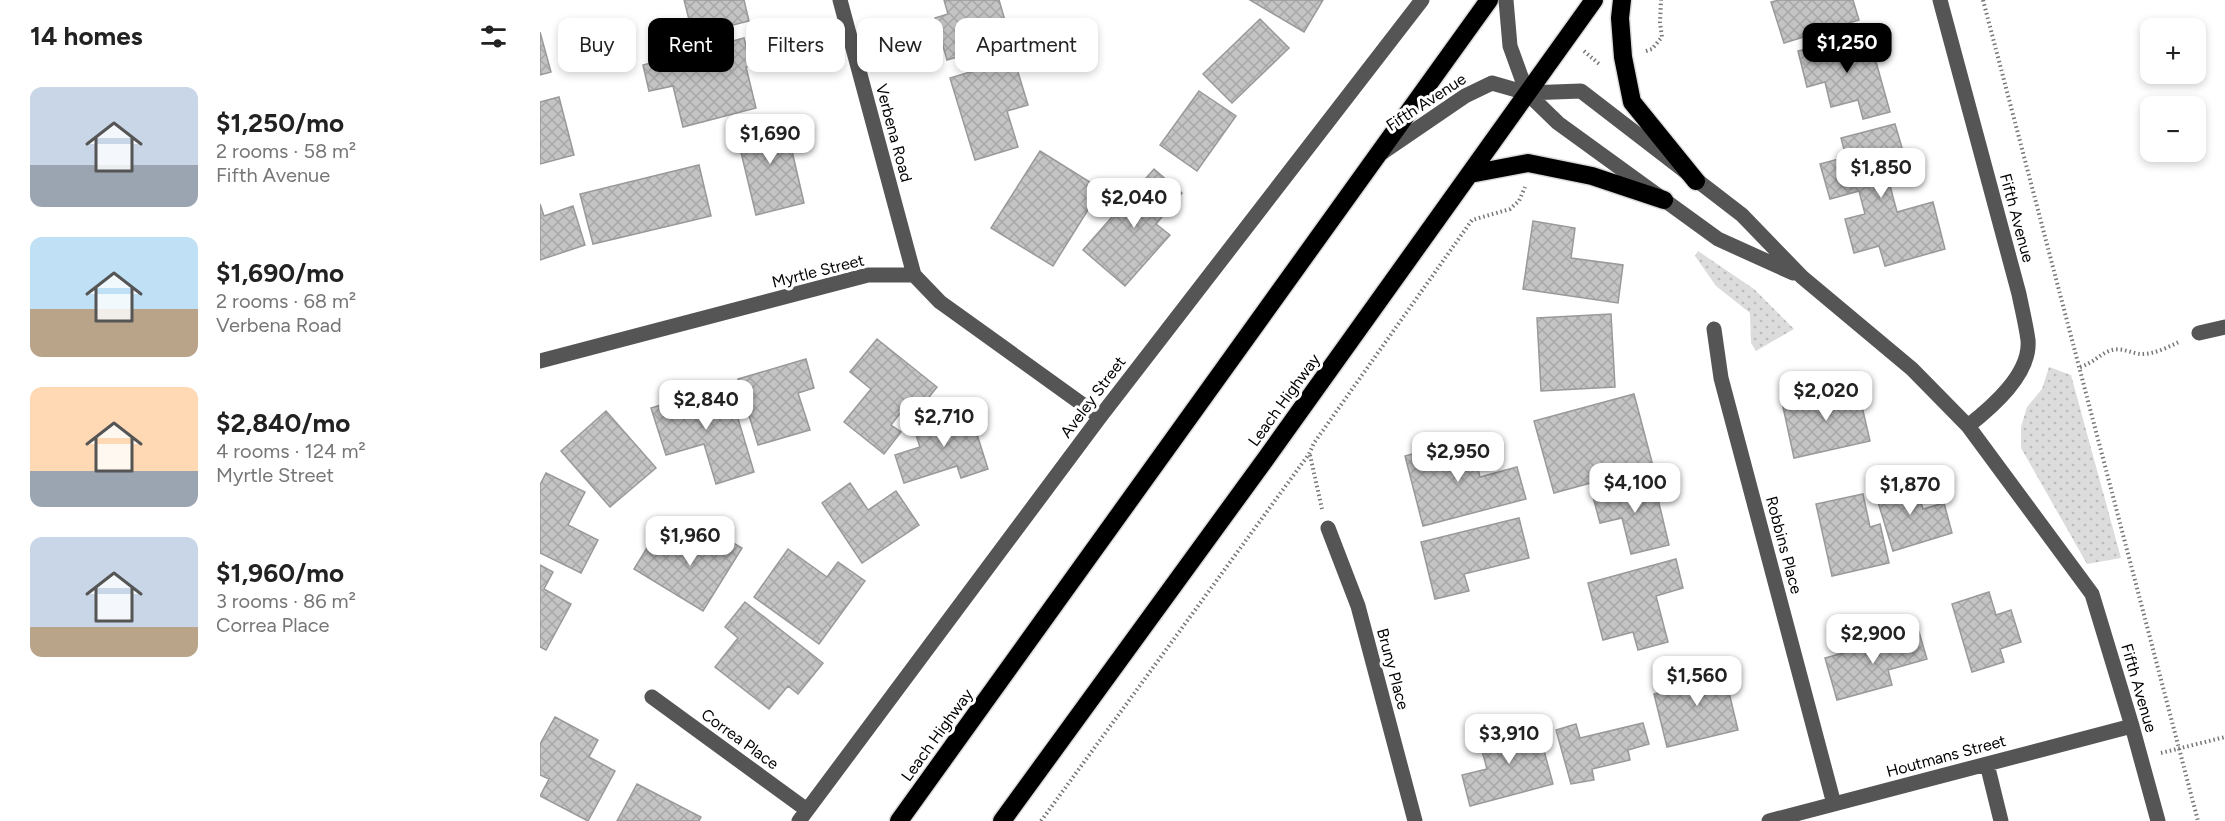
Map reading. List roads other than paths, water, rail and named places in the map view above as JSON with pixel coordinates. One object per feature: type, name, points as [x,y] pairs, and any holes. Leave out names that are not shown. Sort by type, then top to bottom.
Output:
[{"type":"highway","name":"Leach Highway","points":[[900,821],[1489,0]]},
{"type":"highway","name":"Leach Highway","points":[[1002,821],[1594,0]]},
{"type":"highway","points":[[1622,0],[1620,18],[1623,57],[1632,102],[1696,181]]},
{"type":"highway","points":[[1470,174],[1528,163],[1592,176],[1664,200]]},
{"type":"street","name":"Verbena Road","points":[[840,0],[914,275]]},
{"type":"street","name":"Aveley Street","points":[[803,816],[1100,417],[1422,0]]},
{"type":"street","name":"Fifth Avenue","points":[[1506,0],[1510,46],[1527,93],[1558,123],[1718,239],[1802,277]]},
{"type":"street","name":"Fifth Avenue","points":[[1940,0],[2019,294],[2028,342],[2026,360],[2018,375],[1993,407],[1968,426]]},
{"type":"street","name":"Fifth Avenue","points":[[1380,153],[1465,96],[1492,83],[1527,93],[1581,92],[1742,215],[1802,277],[1912,369],[1968,426],[2092,594],[2158,821]]},
{"type":"street","name":"Myrtle Street","points":[[540,361],[868,275],[914,275]]},
{"type":"street","points":[[914,275],[940,302],[1100,417]]},
{"type":"street","points":[[2199,333],[2225,327]]},
{"type":"street","name":"Robbins Place","points":[[1714,329],[1721,378],[1834,804]]},
{"type":"street","name":"Bruny Place","points":[[1328,528],[1358,606],[1414,821]]},
{"type":"street","name":"Correa Place","points":[[652,697],[803,816]]},
{"type":"street","name":"Houtmans Street","points":[[1769,821],[2132,726]]},
{"type":"street","points":[[1987,764],[2001,821]]}]
